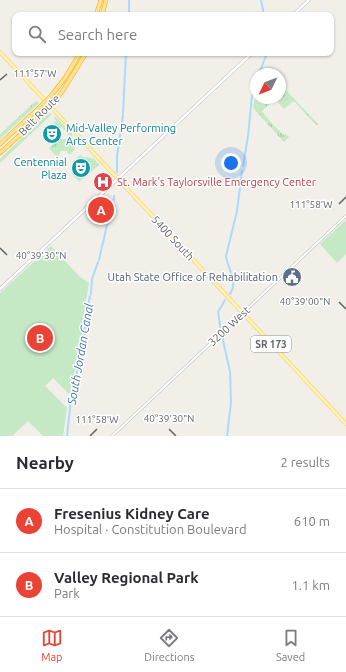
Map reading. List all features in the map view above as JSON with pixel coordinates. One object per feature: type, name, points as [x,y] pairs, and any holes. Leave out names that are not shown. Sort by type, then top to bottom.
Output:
[{"type":"highway","points":[[97,12],[101,0]]},
{"type":"highway","points":[[103,12],[106,0]]},
{"type":"highway","name":"Belt Route","points":[[0,144],[51,96],[65,78],[78,56]]},
{"type":"highway","name":"Belt Route","points":[[0,154],[56,100],[84,56]]},
{"type":"main road","points":[[295,12],[308,0]]},
{"type":"main road","name":"5400 South","points":[[0,52],[346,424]]},
{"type":"main road","points":[[0,290],[249,56]]},
{"type":"street","name":"3200 West","points":[[112,436],[346,216]]},
{"type":"green space","points":[[286,90],[318,124],[316,125],[295,102],[292,102],[284,109],[280,104],[286,104]]},
{"type":"green space","points":[[36,101],[39,103],[0,139],[0,134]]},
{"type":"green space","points":[[254,104],[270,104],[262,111],[273,125],[284,135],[286,134],[289,137],[284,142],[253,108]]},
{"type":"green space","points":[[48,112],[52,114],[0,163],[0,159]]},
{"type":"green space","points":[[55,116],[72,134],[72,144],[75,150],[70,152],[72,153],[70,154],[68,154],[67,151],[60,151],[58,156],[55,155],[49,148],[60,139],[67,139],[71,137],[61,127],[59,129],[53,122],[56,121],[54,118]]},
{"type":"green space","points":[[80,155],[85,158],[94,159],[99,165],[79,182],[74,176],[73,171],[74,169],[77,170],[79,167],[78,162],[76,163],[75,160],[78,159],[77,157]]},
{"type":"green space","points":[[345,221],[346,254],[337,263],[320,244]]},
{"type":"green space","points":[[51,246],[80,277],[89,283],[80,347],[70,395],[53,378],[45,386],[67,408],[63,436],[43,436],[28,421],[12,436],[0,436],[0,293]]},
{"type":"waterway","name":"South Jordan Canal","points":[[129,0],[129,8]]},
{"type":"waterway","points":[[261,0],[263,12]]},
{"type":"waterway","name":"South Jordan Canal","points":[[123,113],[126,56]]},
{"type":"waterway","points":[[261,68],[266,56]]},
{"type":"waterway","points":[[243,166],[251,104]]},
{"type":"waterway","name":"South Jordan Canal","points":[[117,172],[117,156],[123,115]]},
{"type":"waterway","points":[[230,294],[233,280],[226,256],[237,211],[242,171]]},
{"type":"waterway","name":"South Jordan Canal","points":[[111,215],[115,206]]},
{"type":"waterway","name":"South Jordan Canal","points":[[108,224],[111,216]]},
{"type":"waterway","name":"South Jordan Canal","points":[[99,260],[107,225]]},
{"type":"waterway","name":"South Jordan Canal","points":[[91,294],[92,279],[98,262]]},
{"type":"waterway","name":"South Jordan Canal","points":[[67,436],[71,399],[82,351],[90,296]]},
{"type":"waterway","points":[[221,331],[218,312],[225,300]]},
{"type":"waterway","points":[[222,336],[230,372],[231,402],[227,436]]},
{"type":"place","name":"Mid-Valley Performing Arts Center","points":[[52,134]]},
{"type":"place","name":"Centennial Plaza","points":[[81,168]]},
{"type":"place","name":"St. Mark's Taylorsville Emergency Center","points":[[103,182]]},
{"type":"place","name":"Fresenius Kidney Care","points":[[101,210]]},
{"type":"place","name":"Utah State Office of Rehabilitation","points":[[292,277]]},
{"type":"place","name":"Valley Regional Park","points":[[40,338]]}]
